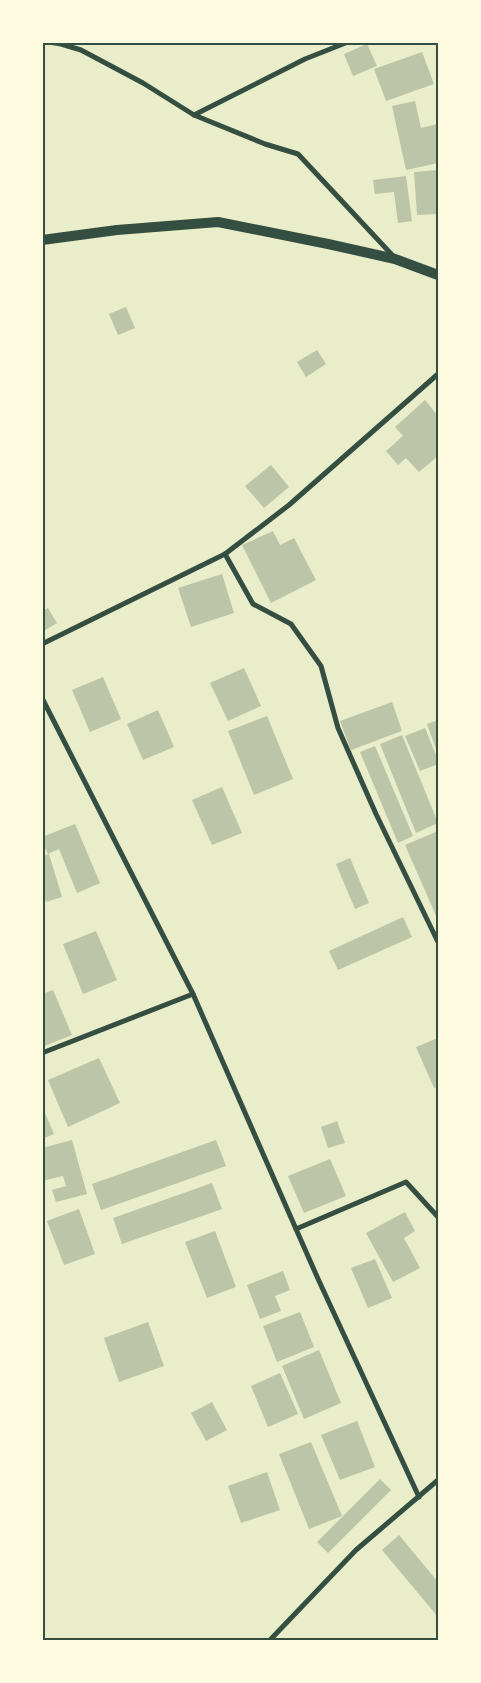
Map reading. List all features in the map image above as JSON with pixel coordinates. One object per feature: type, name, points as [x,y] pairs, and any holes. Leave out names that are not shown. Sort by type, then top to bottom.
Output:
[{"type":"main road","points":[[42,240],[117,230],[218,222],[395,259],[438,275]]},
{"type":"street","points":[[50,42],[81,50],[143,83],[194,114],[265,144],[298,154],[395,259]]},
{"type":"street","points":[[194,114],[305,59],[348,42]]},
{"type":"street","points":[[42,644],[225,554],[289,505],[438,374]]},
{"type":"street","points":[[225,554],[253,604],[291,624],[320,666],[338,728],[376,814],[438,942]]},
{"type":"street","points":[[42,698],[193,994],[319,1281],[419,1497]]},
{"type":"street","points":[[42,1053],[193,994]]},
{"type":"street","points":[[296,1229],[406,1182],[438,1217]]},
{"type":"street","points":[[270,1640],[356,1550],[438,1480]]},
{"type":"building","points":[[367,44],[377,66],[353,76],[344,54]]},
{"type":"building","points":[[422,52],[434,84],[386,101],[374,69]]},
{"type":"building","points":[[415,101],[421,128],[438,124],[438,163],[406,170],[392,106]]},
{"type":"building","points":[[438,170],[438,214],[417,215],[414,172]]},
{"type":"building","points":[[406,176],[412,221],[398,223],[394,192],[375,194],[373,180]]},
{"type":"building","points":[[126,307],[135,328],[118,335],[109,314]]},
{"type":"building","points":[[317,350],[326,364],[306,377],[297,362]]},
{"type":"building","points":[[425,400],[438,416],[438,456],[419,472],[406,458],[398,465],[386,451],[403,436],[395,427]]},
{"type":"building","points":[[271,465],[289,487],[264,508],[245,486]]},
{"type":"building","points":[[273,531],[280,545],[294,538],[316,580],[271,603],[242,545]]},
{"type":"building","points":[[222,574],[234,613],[191,627],[178,588]]},
{"type":"building","points":[[42,606],[44,610],[48,608],[57,623],[42,632]]},
{"type":"building","points":[[244,668],[261,706],[228,721],[210,683]]},
{"type":"building","points":[[103,677],[121,719],[90,732],[72,690]]},
{"type":"building","points":[[392,702],[402,731],[351,750],[340,721]]},
{"type":"building","points":[[158,710],[174,747],[143,760],[127,724]]},
{"type":"building","points":[[267,716],[293,779],[254,795],[228,731]]},
{"type":"building","points":[[438,720],[438,752],[437,752],[427,724]]},
{"type":"building","points":[[425,728],[438,764],[420,771],[405,736]]},
{"type":"building","points":[[402,735],[438,823],[416,833],[380,744]]},
{"type":"building","points":[[375,746],[413,836],[398,843],[360,752]]},
{"type":"building","points":[[222,787],[242,833],[212,845],[192,800]]},
{"type":"building","points":[[75,824],[100,883],[77,893],[59,849],[48,854],[42,842],[42,837]]},
{"type":"building","points":[[438,831],[438,918],[437,918],[405,845]]},
{"type":"building","points":[[49,854],[62,897],[46,902],[42,890],[42,856]]},
{"type":"building","points":[[350,858],[369,903],[355,909],[336,864]]},
{"type":"building","points":[[403,917],[412,937],[338,970],[329,951]]},
{"type":"building","points":[[96,931],[117,980],[83,994],[63,944]]},
{"type":"building","points":[[53,990],[72,1035],[42,1047],[42,994]]},
{"type":"building","points":[[438,1038],[438,1087],[434,1088],[416,1047]]},
{"type":"building","points":[[99,1058],[120,1103],[68,1127],[48,1080]]},
{"type":"building","points":[[42,1106],[54,1134],[42,1139]]},
{"type":"building","points":[[337,1121],[345,1143],[328,1148],[321,1127]]},
{"type":"building","points":[[72,1140],[87,1194],[56,1202],[52,1190],[66,1186],[63,1176],[42,1181],[42,1148]]},
{"type":"building","points":[[216,1140],[226,1166],[101,1210],[92,1184]]},
{"type":"building","points":[[330,1159],[346,1196],[304,1213],[288,1176]]},
{"type":"building","points":[[212,1183],[222,1209],[122,1244],[113,1218]]},
{"type":"building","points":[[79,1209],[95,1254],[64,1265],[47,1221]]},
{"type":"building","points":[[405,1212],[415,1231],[404,1238],[420,1268],[393,1282],[366,1233]]},
{"type":"building","points":[[215,1231],[236,1287],[207,1298],[185,1242]]},
{"type":"building","points":[[375,1259],[392,1298],[368,1308],[351,1268]]},
{"type":"building","points":[[283,1271],[290,1290],[275,1296],[281,1311],[260,1319],[247,1285]]},
{"type":"building","points":[[300,1312],[314,1347],[277,1362],[263,1326]]},
{"type":"building","points":[[148,1322],[164,1366],[119,1382],[104,1338]]},
{"type":"building","points":[[319,1350],[341,1403],[304,1419],[282,1366]]},
{"type":"building","points":[[280,1373],[298,1414],[268,1427],[251,1386]]},
{"type":"building","points":[[212,1402],[227,1430],[206,1441],[191,1413]]},
{"type":"building","points":[[357,1421],[375,1467],[340,1480],[321,1435]]},
{"type":"building","points":[[311,1442],[342,1516],[309,1529],[279,1454]]},
{"type":"building","points":[[267,1472],[280,1510],[241,1523],[228,1486]]},
{"type":"building","points":[[380,1479],[391,1490],[328,1553],[317,1542]]},
{"type":"building","points":[[399,1535],[438,1582],[438,1617],[382,1550]]}]
